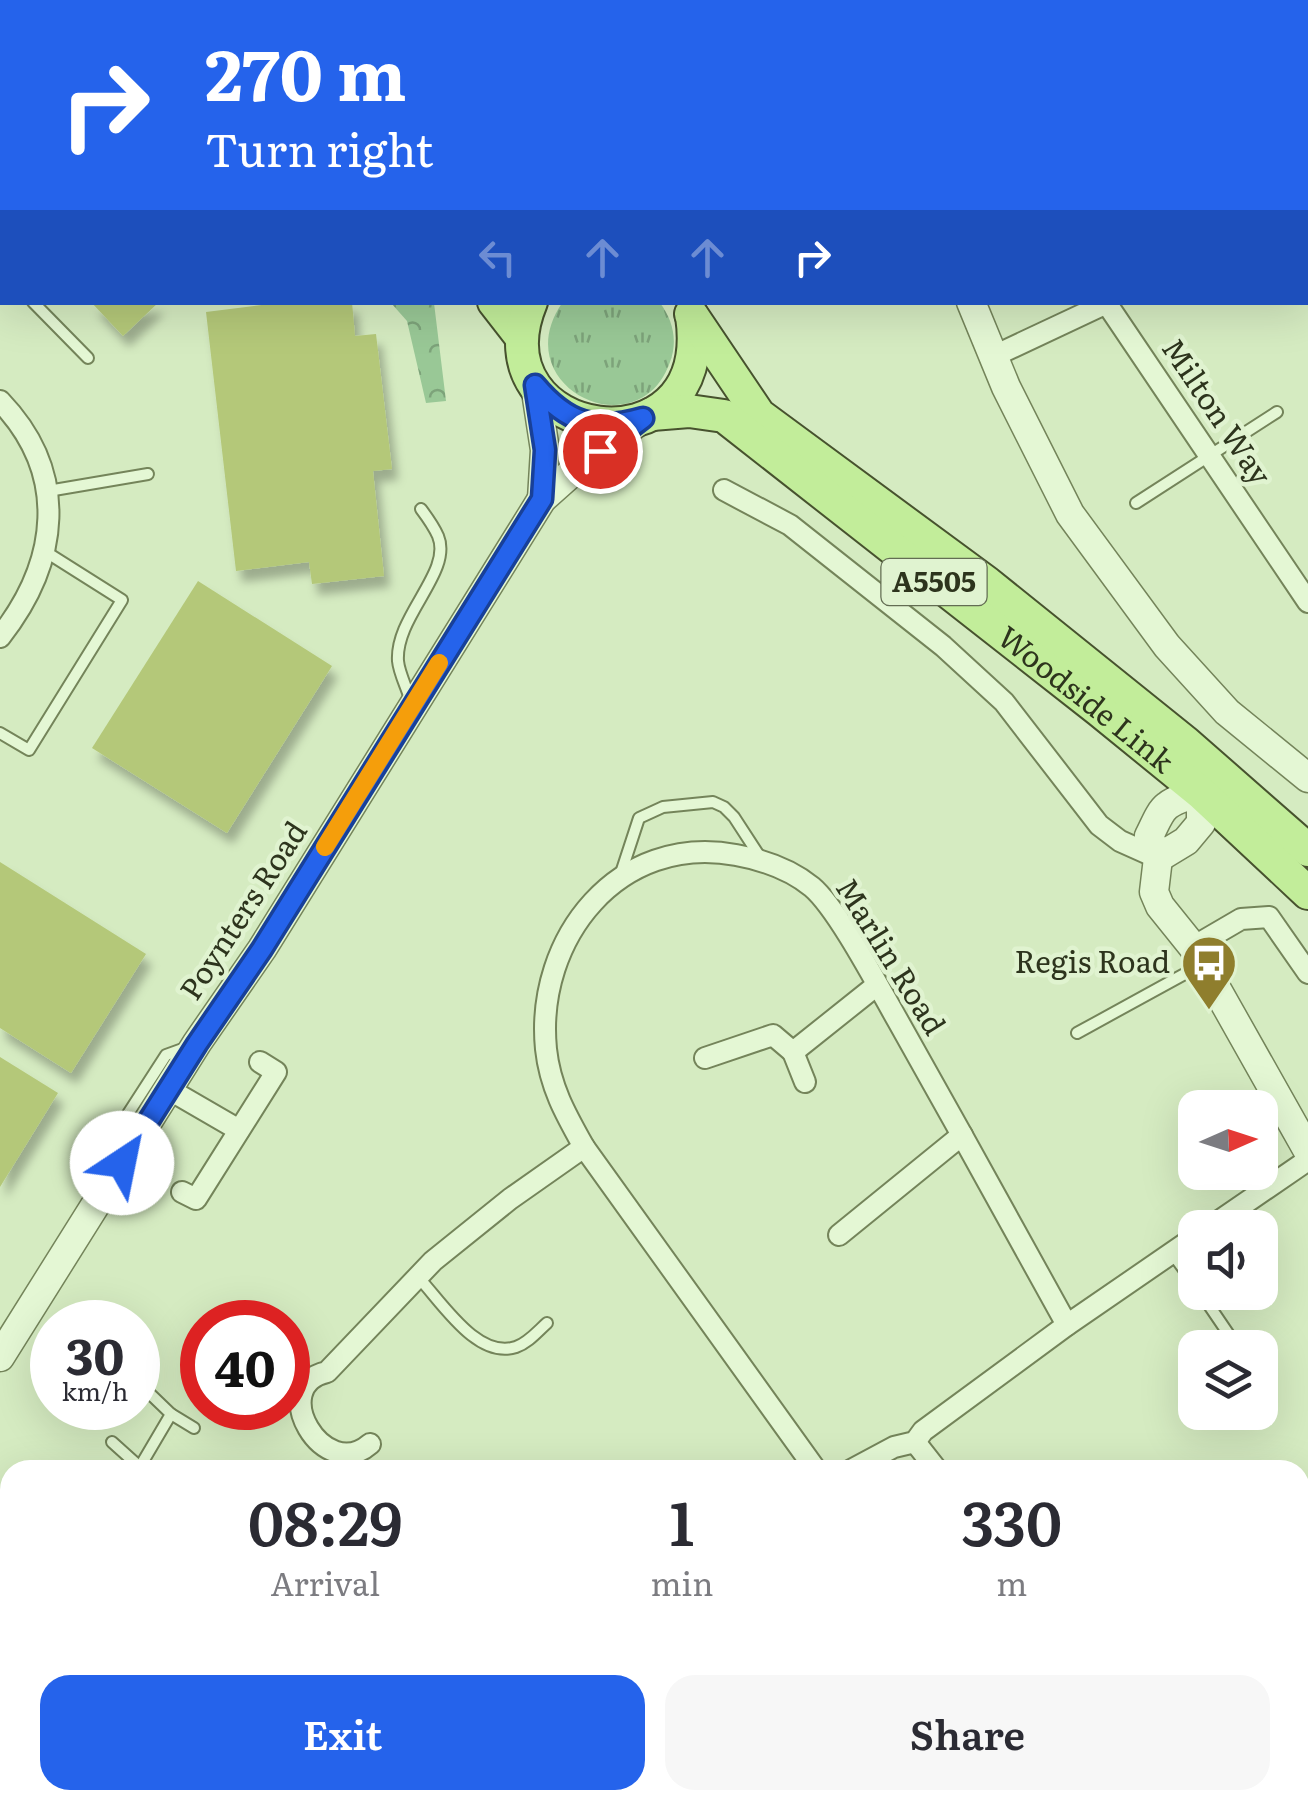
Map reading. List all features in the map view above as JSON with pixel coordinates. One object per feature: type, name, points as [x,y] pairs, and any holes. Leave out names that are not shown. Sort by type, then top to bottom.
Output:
[{"type":"main road","points":[[496,305],[522,338]]},
{"type":"main road","points":[[529,305],[522,338],[523,354],[535,385]]},
{"type":"main road","points":[[648,416],[670,400],[684,382],[695,337],[690,307]]},
{"type":"main road","name":"Woodside Link","points":[[690,307],[759,415],[987,583],[1210,782],[1308,893]]},
{"type":"main road","name":"Woodside Link","points":[[535,385],[551,404],[572,418],[595,425],[620,425],[648,416],[690,412],[724,416],[1210,782],[1308,850]]},
{"type":"street","points":[[971,305],[1070,514],[1166,646],[1227,712],[1308,778]]},
{"type":"street","name":"Milton Way","points":[[994,356],[1104,305]]},
{"type":"street","name":"Milton Way","points":[[1109,305],[1308,602]]},
{"type":"street","name":"Poynters Road","points":[[535,385],[545,450],[542,499]]},
{"type":"street","points":[[0,401],[37,455],[48,491],[50,523],[46,552],[19,613],[0,637]]},
{"type":"street","name":"Poynters Road","points":[[0,1357],[197,1044],[262,949],[542,499],[578,467],[648,416]]},
{"type":"street","points":[[724,490],[790,525],[943,646],[1004,702],[1099,825],[1120,842],[1158,858]]},
{"type":"street","points":[[1158,858],[1186,840],[1201,822],[1210,782]]},
{"type":"street","name":"Marlin Road","points":[[809,1460],[584,1147],[554,1094],[546,1048],[548,998],[560,952],[589,906],[620,877],[654,859],[693,850],[762,860],[815,890],[877,984],[1067,1325]]},
{"type":"street","points":[[1158,858],[1154,892],[1160,906],[1198,956],[1308,1152]]},
{"type":"street","points":[[1198,956],[1241,919],[1269,918],[1308,973]]},
{"type":"street","points":[[792,1052],[877,984]]},
{"type":"street","points":[[705,1058],[773,1035],[792,1052],[804,1082]]},
{"type":"street","points":[[182,1192],[196,1199],[276,1072],[260,1062]]},
{"type":"street","points":[[170,1090],[239,1130]]},
{"type":"street","points":[[839,1235],[962,1135]]},
{"type":"street","points":[[370,1444],[359,1451],[344,1451],[318,1442],[304,1421],[304,1388],[314,1375],[327,1372],[418,1276],[510,1199],[584,1147]]},
{"type":"street","points":[[1235,1210],[1308,1160]]},
{"type":"street","points":[[870,1460],[894,1447],[915,1442],[922,1431],[1178,1249]]},
{"type":"street","points":[[915,1442],[929,1460]]},
{"type":"lane","points":[[37,305],[88,358]]},
{"type":"lane","points":[[1136,503],[1278,412]]},
{"type":"lane","points":[[48,491],[148,474]]},
{"type":"lane","points":[[412,705],[398,661],[402,639],[411,610],[440,565],[440,539],[422,509]]},
{"type":"lane","points":[[0,732],[29,750],[122,600],[46,552]]},
{"type":"lane","points":[[620,877],[638,818],[645,812],[680,805],[713,802],[724,807],[762,860]]},
{"type":"lane","points":[[1078,1034],[1198,956]]},
{"type":"lane","points":[[122,1163],[124,1120],[166,1055],[197,1044]]},
{"type":"lane","points":[[1172,1253],[1178,1262]]},
{"type":"lane","points":[[418,1276],[474,1337],[491,1347],[503,1350],[518,1346],[547,1324]]},
{"type":"lane","points":[[160,1403],[180,1419]]},
{"type":"lane","points":[[145,1460],[171,1414]]},
{"type":"lane","points":[[112,1442],[131,1460]]},
{"type":"green space","points":[[393,305],[434,305],[446,401],[426,403],[407,321]]},
{"type":"green space","points":[[561,305],[661,305],[671,324],[674,346],[670,362],[654,388],[632,402],[607,405],[583,397],[563,382],[550,360],[549,333]]},
{"type":"building","points":[[94,305],[156,305],[123,336]]},
{"type":"building","points":[[261,305],[352,305],[355,336],[376,334],[392,469],[373,471],[384,576],[312,584],[309,562],[236,571],[206,312]]},
{"type":"building","points":[[198,581],[332,666],[227,833],[92,748]]},
{"type":"building","points":[[0,862],[146,954],[71,1073],[0,1028]]},
{"type":"building","points":[[0,1057],[58,1093],[0,1187]]},
{"type":"slow traffic","points":[[325,847],[439,663]]},
{"type":"place","name":"Regis Road","points":[[1209,1012]]},
{"type":"route","points":[[122,1163],[262,949],[542,499],[545,450],[535,385],[551,404],[572,418],[595,425],[620,425],[643,418],[600,451]]}]
